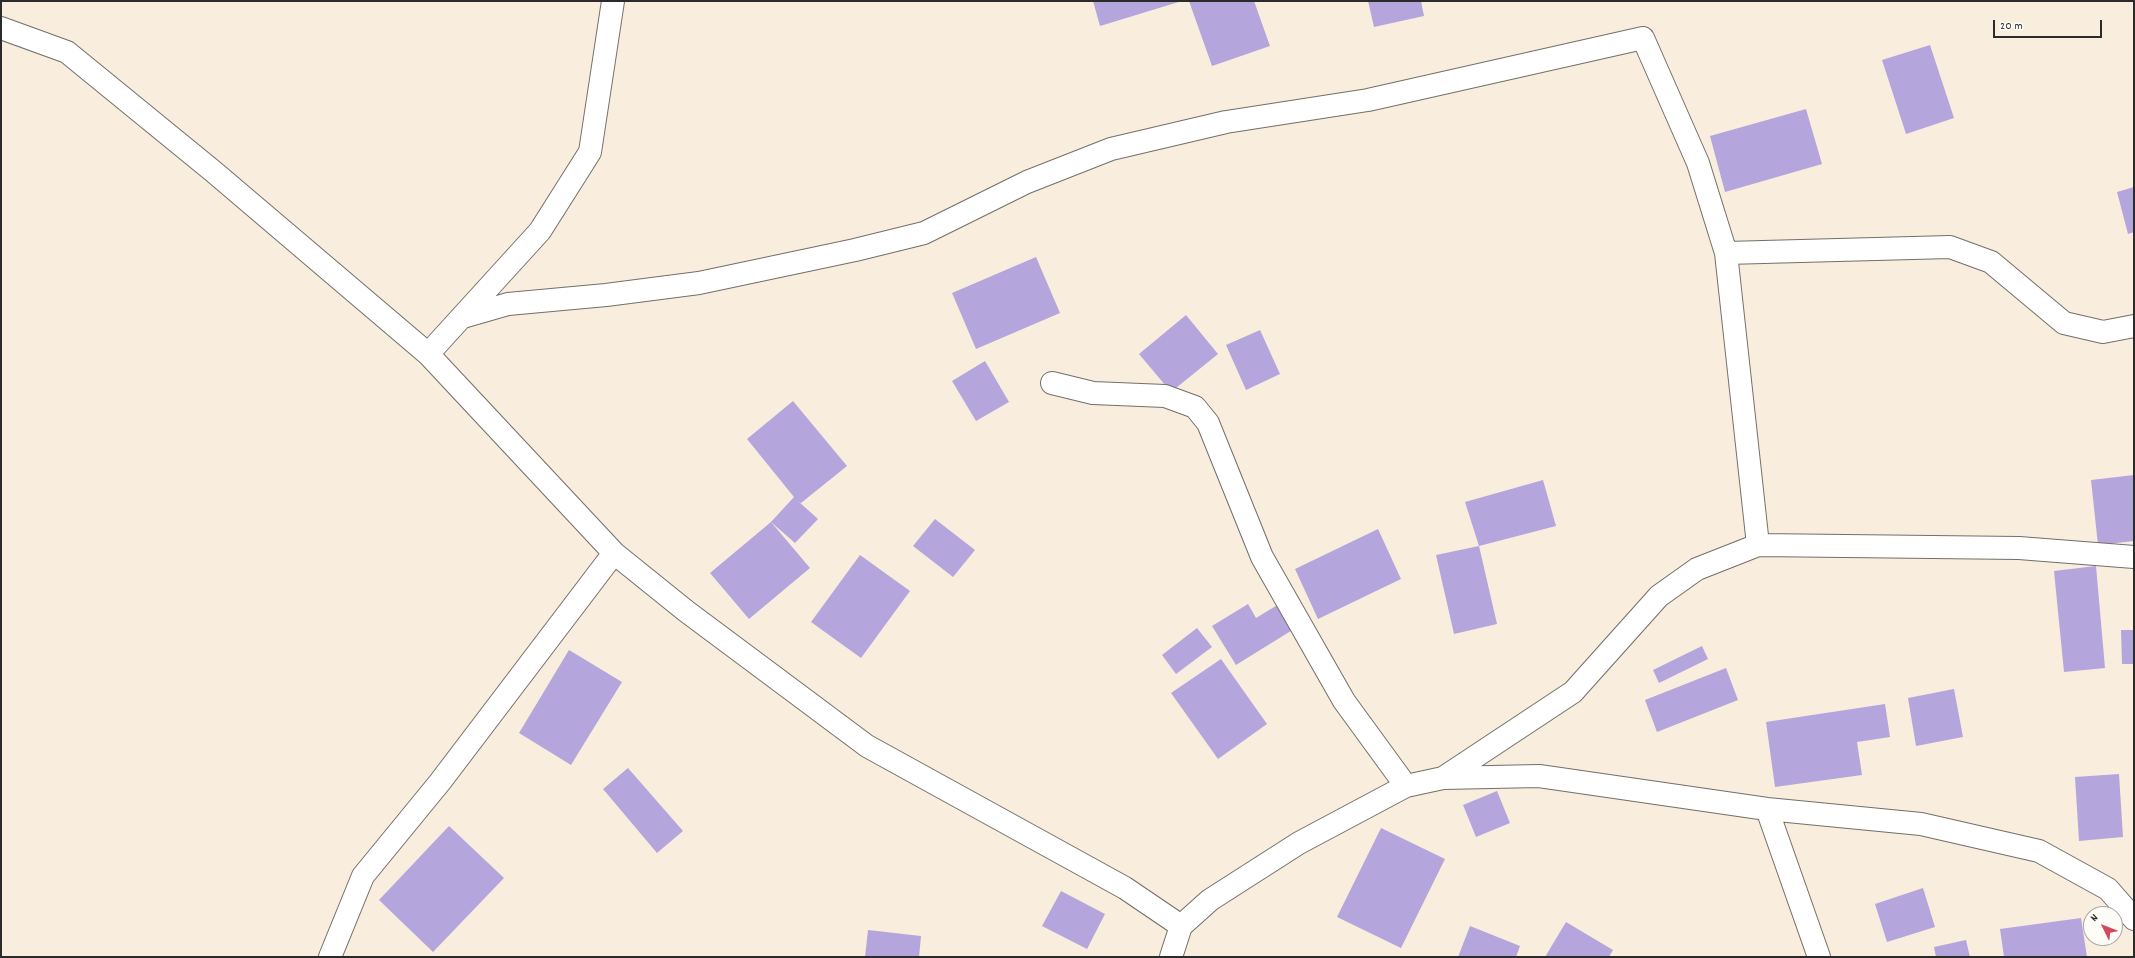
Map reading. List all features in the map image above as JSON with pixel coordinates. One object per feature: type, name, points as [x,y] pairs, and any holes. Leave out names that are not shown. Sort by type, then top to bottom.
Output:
[{"type":"street","points":[[428,354],[540,231],[590,152],[613,1]]},
{"type":"street","points":[[1,28],[67,52],[214,172],[428,354],[614,553],[686,612],[867,746],[1125,888],[1181,926]]},
{"type":"street","points":[[463,317],[508,304],[606,295],[700,283],[855,250],[924,233],[1027,182],[1111,149],[1226,122],[1368,100],[1644,38],[1698,163],[1726,253],[1758,545]]},
{"type":"street","points":[[1726,253],[1950,247],[1991,262],[2064,323],[2103,332],[2134,326]]},
{"type":"street","points":[[1052,383],[1092,393],[1165,396],[1195,407],[1208,423],[1262,557],[1344,701],[1406,786]]},
{"type":"street","points":[[1443,778],[1573,692],[1659,596],[1697,569],[1758,545],[2019,548],[2134,557]]},
{"type":"street","points":[[330,957],[363,876],[440,782],[614,553]]},
{"type":"street","points":[[1171,957],[1181,926],[1210,900],[1299,843],[1406,786],[1443,778],[1539,776],[1767,809],[1921,824],[2038,851],[2108,889],[2134,920]]},
{"type":"street","points":[[1767,809],[1819,957]]},
{"type":"building","points":[[1093,1],[1182,1],[1100,26]]},
{"type":"building","points":[[1189,1],[1254,1],[1270,46],[1212,66]]},
{"type":"building","points":[[1368,1],[1421,1],[1424,16],[1374,27]]},
{"type":"building","points":[[1930,45],[1954,118],[1906,134],[1882,60]]},
{"type":"building","points":[[1806,109],[1822,164],[1725,192],[1710,136]]},
{"type":"building","points":[[2134,187],[2134,232],[2128,234],[2117,192]]},
{"type":"building","points":[[1036,257],[1060,313],[976,349],[952,293]]},
{"type":"building","points":[[1186,315],[1218,354],[1171,392],[1139,354]]},
{"type":"building","points":[[1260,330],[1280,374],[1246,390],[1226,345]]},
{"type":"building","points":[[985,361],[1009,402],[976,421],[952,381]]},
{"type":"building","points":[[793,401],[847,466],[801,503],[798,501],[818,519],[795,543],[771,522],[794,497],[747,439]]},
{"type":"building","points":[[2134,475],[2134,541],[2098,545],[2091,480]]},
{"type":"building","points":[[1543,480],[1556,526],[1479,546],[1465,502]]},
{"type":"building","points":[[935,519],[975,550],[953,577],[913,546]]},
{"type":"building","points":[[771,522],[810,568],[749,619],[710,573]]},
{"type":"building","points":[[1378,529],[1401,579],[1318,619],[1295,569]]},
{"type":"building","points":[[1479,546],[1497,624],[1454,634],[1436,555]]},
{"type":"building","points":[[860,555],[910,591],[861,658],[811,622]]},
{"type":"building","points":[[2096,566],[2105,668],[2064,672],[2054,571]]},
{"type":"building","points":[[1248,604],[1256,618],[1279,604],[1294,629],[1236,665],[1212,626]]},
{"type":"building","points":[[1197,628],[1212,647],[1176,674],[1162,655]]},
{"type":"building","points":[[2121,630],[2134,630],[2134,664],[2122,664]]},
{"type":"building","points":[[1702,646],[1708,659],[1659,683],[1653,670]]},
{"type":"building","points":[[569,650],[622,682],[571,765],[519,733]]},
{"type":"building","points":[[1221,659],[1267,724],[1218,759],[1171,693]]},
{"type":"building","points":[[1726,668],[1738,700],[1657,732],[1645,700]]},
{"type":"building","points":[[1954,689],[1963,737],[1916,746],[1908,698]]},
{"type":"building","points":[[1885,704],[1890,737],[1857,742],[1862,775],[1775,787],[1766,722]]},
{"type":"building","points":[[628,768],[683,831],[657,853],[603,789]]},
{"type":"building","points":[[2119,774],[2123,837],[2079,841],[2075,777]]},
{"type":"building","points":[[1497,791],[1510,823],[1476,837],[1463,805]]},
{"type":"building","points":[[449,826],[504,878],[433,952],[379,900]]},
{"type":"building","points":[[1381,828],[1445,859],[1401,948],[1337,917]]},
{"type":"building","points":[[1923,888],[1935,927],[1887,942],[1875,904]]},
{"type":"building","points":[[1061,891],[1105,914],[1087,949],[1042,926]]},
{"type":"building","points":[[2081,918],[2083,946],[2085,946],[2087,957],[2004,957],[2000,929]]},
{"type":"building","points":[[1566,922],[1613,950],[1609,957],[1545,957]]},
{"type":"building","points":[[1470,926],[1520,946],[1516,957],[1458,957]]},
{"type":"building","points":[[868,930],[921,936],[919,957],[865,957]]},
{"type":"building","points":[[1966,940],[1970,957],[1936,957],[1934,947]]}]
